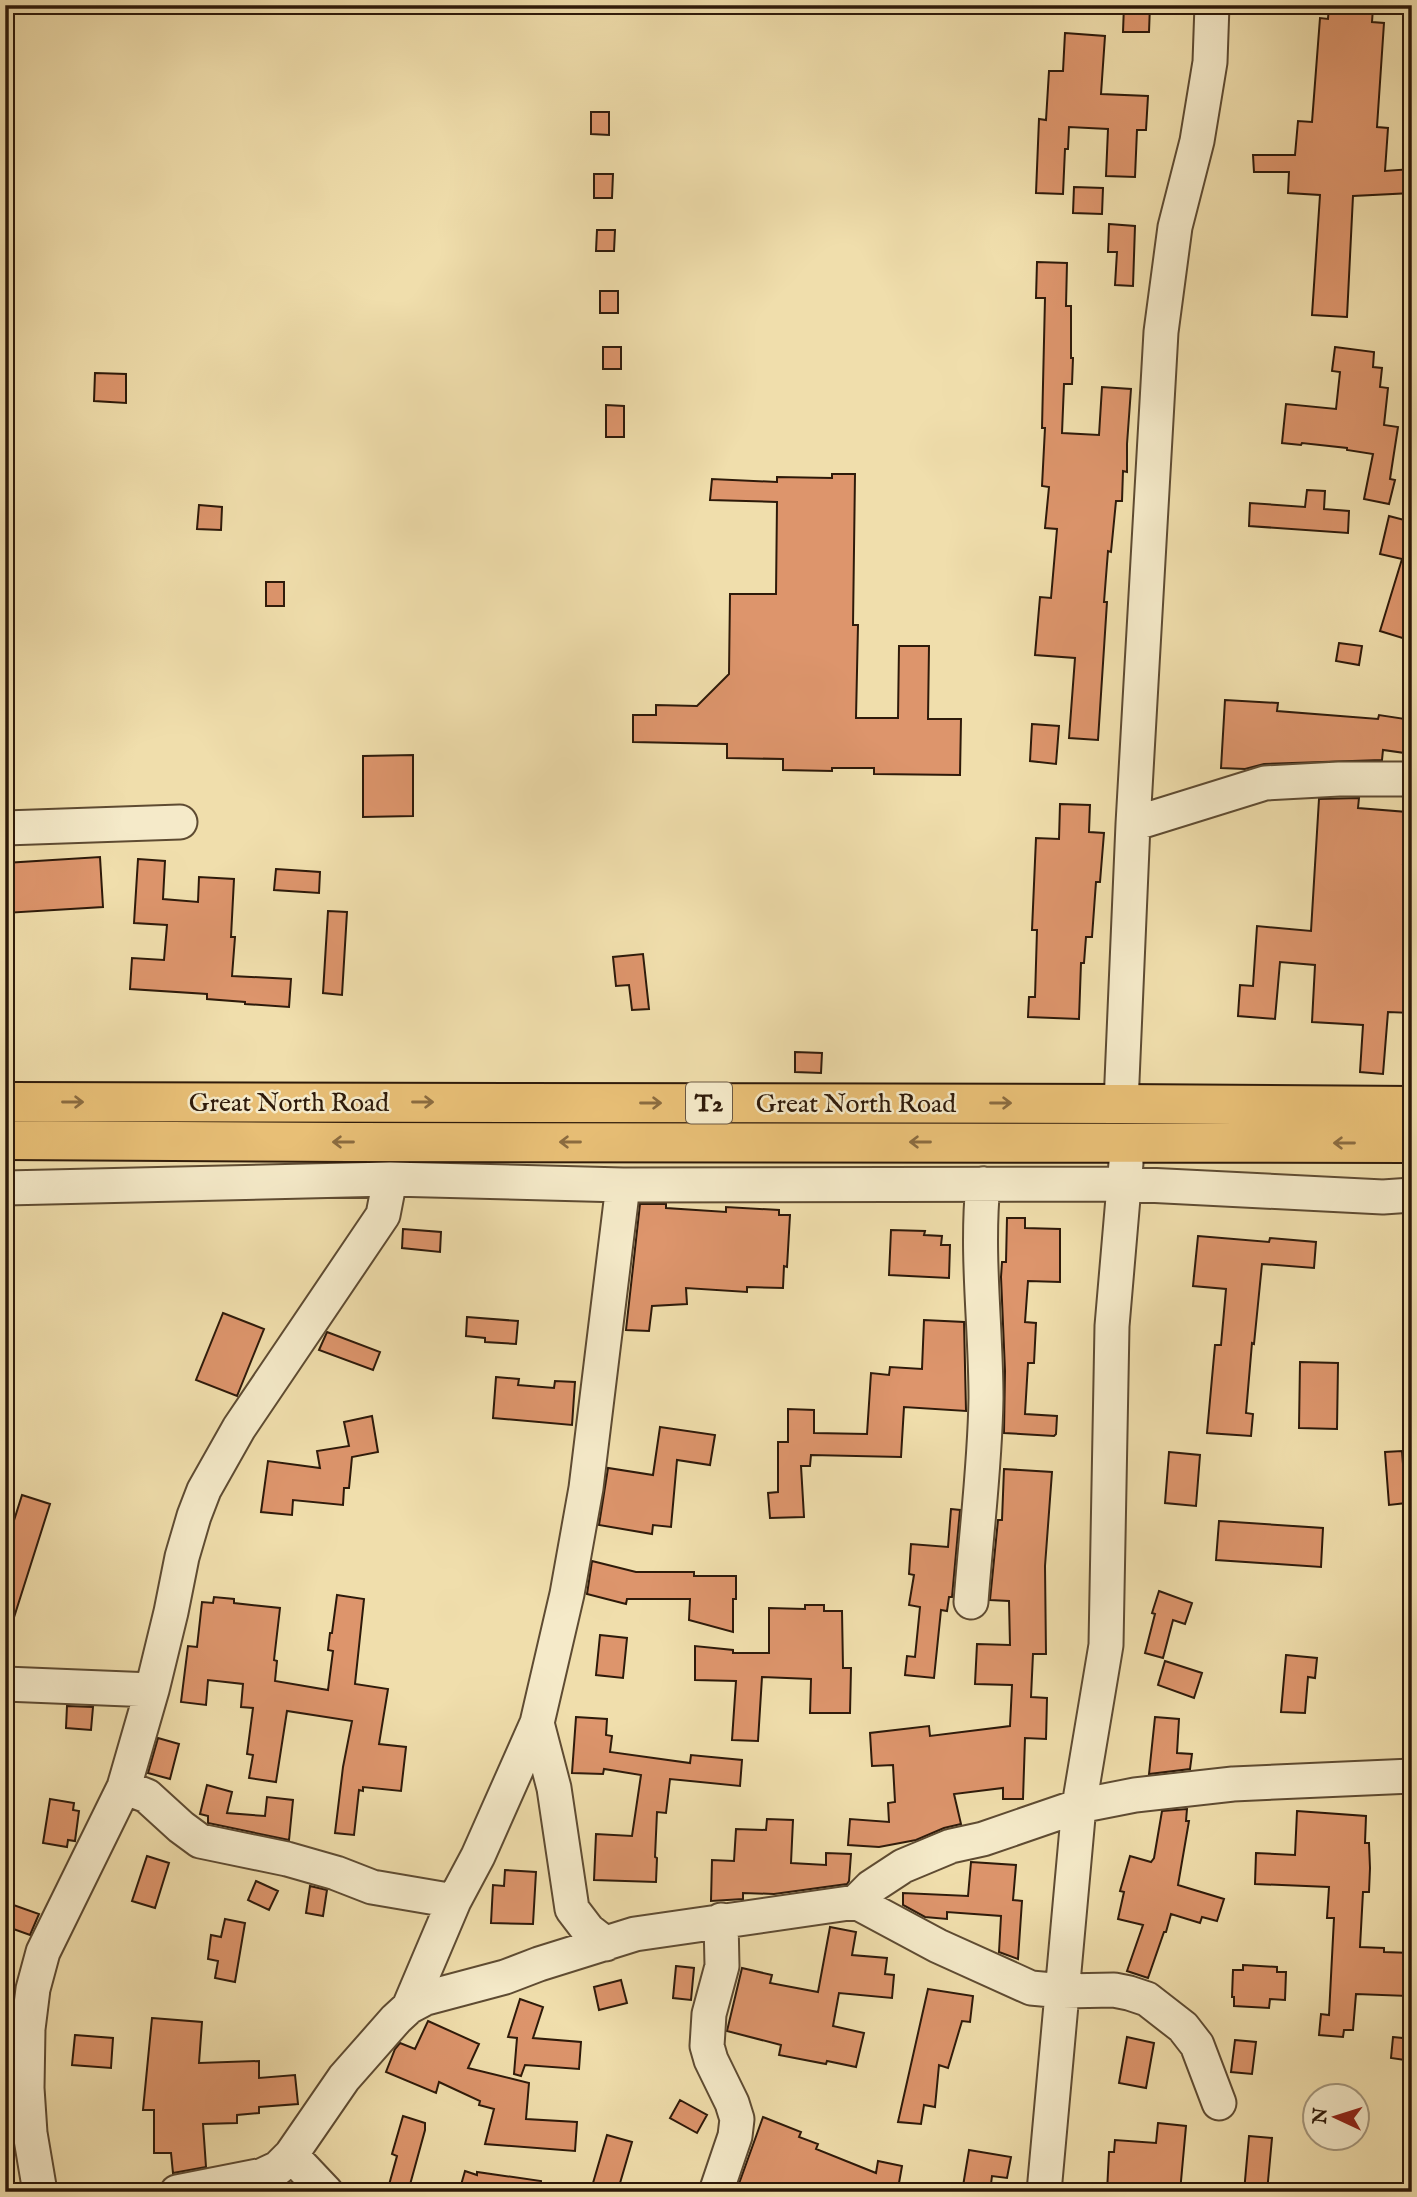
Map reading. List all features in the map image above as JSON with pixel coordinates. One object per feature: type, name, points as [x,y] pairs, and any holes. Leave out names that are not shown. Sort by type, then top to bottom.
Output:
[{"type":"main road","name":"Great North Road","points":[[5,1102],[1412,1107]]},
{"type":"main road","name":"Great North Road","points":[[5,1140],[1412,1143]]},
{"type":"street","points":[[1121,1104],[1133,824],[1161,332],[1175,227],[1197,141],[1210,62],[1212,5]]},
{"type":"street","points":[[1133,824],[1265,783],[1412,779]]},
{"type":"street","points":[[5,828],[180,822]]},
{"type":"street","points":[[1044,2192],[1079,1806],[1106,1645],[1112,1326],[1126,1184],[1127,1142]]},
{"type":"street","points":[[5,1188],[390,1179],[623,1185],[1126,1184],[1383,1197],[1412,1195]]},
{"type":"street","points":[[40,2192],[30,2133],[27,2088],[28,2029],[33,1989],[43,1952],[124,1787],[152,1690],[182,1557],[204,1490],[239,1428],[383,1215],[390,1179]]},
{"type":"street","points":[[971,1602],[985,1464],[986,1396],[980,1214],[983,1184]]},
{"type":"street","points":[[177,2192],[264,2175],[278,2168],[291,2155],[344,2078],[409,2007],[454,1901],[478,1856],[537,1723],[568,1594],[586,1488],[623,1185]]},
{"type":"street","points":[[5,1684],[152,1690]]},
{"type":"street","points":[[537,1723],[554,1788],[572,1909],[587,1930],[607,1944]]},
{"type":"street","points":[[856,1902],[871,1887],[903,1866],[951,1846],[984,1839],[1079,1806],[1135,1795],[1233,1784],[1412,1776]]},
{"type":"street","points":[[124,1787],[147,1796],[200,1841],[287,1859],[372,1887],[454,1901]]},
{"type":"street","points":[[409,2007],[426,1998],[505,1977],[635,1934],[856,1902],[938,1946],[1031,1988],[1063,1991],[1114,1990],[1147,1999],[1183,2027],[1197,2045],[1219,2103]]},
{"type":"street","points":[[716,2192],[736,2136],[737,2119],[707,2046],[709,2014],[722,1966],[721,1920]]},
{"type":"street","points":[[291,2155],[326,2192]]},
{"type":"building","points":[[1124,5],[1150,5],[1149,32],[1123,32]]},
{"type":"building","points":[[1329,5],[1373,8],[1372,22],[1384,23],[1377,127],[1388,128],[1385,171],[1412,169],[1412,193],[1353,196],[1347,317],[1312,315],[1320,195],[1288,193],[1289,172],[1254,172],[1253,155],[1295,155],[1298,121],[1312,122],[1320,18],[1328,19]]},
{"type":"building","points":[[1065,33],[1105,36],[1101,94],[1148,96],[1146,130],[1137,130],[1135,177],[1106,176],[1108,129],[1069,127],[1063,194],[1036,193],[1039,119],[1046,120],[1049,71],[1063,71]]},
{"type":"building","points":[[591,112],[609,112],[609,135],[591,134]]},
{"type":"building","points":[[594,174],[613,174],[612,198],[594,198]]},
{"type":"building","points":[[1074,187],[1103,188],[1102,214],[1073,213]]},
{"type":"building","points":[[1109,224],[1135,226],[1133,286],[1115,285],[1117,252],[1108,252]]},
{"type":"building","points":[[597,230],[615,230],[614,251],[596,251]]},
{"type":"building","points":[[1037,262],[1067,263],[1066,306],[1071,306],[1073,358],[1072,384],[1064,384],[1062,433],[1099,435],[1102,387],[1131,389],[1127,472],[1123,471],[1122,501],[1116,501],[1111,552],[1108,551],[1098,740],[1069,738],[1075,658],[1035,655],[1040,597],[1051,598],[1057,529],[1045,528],[1049,487],[1042,486],[1045,298],[1036,298]]},
{"type":"building","points":[[600,291],[618,291],[618,313],[600,313]]},
{"type":"building","points":[[603,347],[621,347],[621,369],[603,369]]},
{"type":"building","points":[[1335,347],[1374,352],[1373,367],[1382,368],[1380,387],[1388,388],[1384,425],[1398,427],[1390,479],[1395,480],[1389,504],[1364,499],[1373,454],[1347,448],[1282,443],[1286,404],[1336,409],[1340,372],[1332,371]]},
{"type":"building","points":[[95,373],[126,374],[126,403],[94,401]]},
{"type":"building","points":[[606,405],[624,406],[624,437],[606,437]]},
{"type":"building","points":[[832,474],[855,474],[853,625],[858,625],[856,718],[898,718],[899,646],[929,646],[928,719],[961,719],[960,775],[874,774],[874,768],[783,770],[783,759],[727,758],[727,744],[633,742],[633,715],[656,715],[656,705],[697,706],[729,674],[730,594],[776,594],[777,502],[710,500],[712,479],[777,482],[777,477],[832,478]]},
{"type":"building","points":[[1307,490],[1325,491],[1324,509],[1349,511],[1348,533],[1249,526],[1250,503],[1305,507]]},
{"type":"building","points":[[199,505],[222,507],[221,530],[197,529]]},
{"type":"building","points":[[1389,516],[1412,522],[1412,641],[1380,631],[1402,559],[1380,554]]},
{"type":"building","points":[[266,582],[284,582],[284,606],[266,606]]},
{"type":"building","points":[[1339,643],[1362,646],[1359,665],[1336,661]]},
{"type":"building","points":[[1225,700],[1278,703],[1277,711],[1378,719],[1379,715],[1412,720],[1412,754],[1383,750],[1382,760],[1264,764],[1245,769],[1221,768]]},
{"type":"building","points":[[1032,724],[1059,726],[1056,764],[1030,761]]},
{"type":"building","points":[[413,755],[413,816],[363,817],[363,756]]},
{"type":"building","points":[[1359,798],[1358,808],[1407,812],[1403,864],[1412,865],[1412,1013],[1388,1012],[1383,1074],[1360,1072],[1363,1025],[1312,1022],[1315,965],[1280,962],[1275,1019],[1238,1016],[1240,985],[1253,986],[1257,926],[1311,931],[1319,799]]},
{"type":"building","points":[[1060,804],[1090,805],[1089,832],[1104,833],[1100,882],[1096,882],[1092,937],[1086,937],[1084,963],[1081,963],[1079,1019],[1028,1017],[1029,997],[1035,997],[1037,930],[1032,930],[1036,838],[1059,839]]},
{"type":"building","points":[[100,857],[103,907],[5,913],[5,863]]},
{"type":"building","points":[[138,859],[165,861],[163,899],[198,902],[199,877],[234,879],[231,937],[235,937],[232,976],[291,979],[289,1007],[207,999],[207,994],[130,989],[132,958],[164,960],[167,925],[134,923]]},
{"type":"building","points":[[276,869],[320,872],[319,893],[274,890]]},
{"type":"building","points":[[328,911],[347,912],[342,995],[323,993]]},
{"type":"building","points":[[643,954],[649,1009],[632,1010],[629,985],[616,986],[613,957]]},
{"type":"building","points":[[795,1052],[822,1053],[821,1073],[795,1072]]},
{"type":"building","points":[[640,1204],[666,1204],[666,1208],[726,1212],[726,1207],[779,1210],[779,1215],[790,1215],[783,1288],[747,1287],[747,1292],[686,1288],[687,1304],[652,1306],[649,1331],[626,1330]]},
{"type":"building","points":[[1007,1218],[1025,1218],[1025,1228],[1060,1229],[1060,1282],[1028,1281],[1025,1322],[1036,1323],[1034,1363],[1028,1363],[1025,1414],[1057,1416],[1054,1436],[1004,1433],[1005,1371],[1001,1277],[1002,1262],[1006,1262]]},
{"type":"building","points":[[403,1229],[441,1232],[440,1252],[402,1248]]},
{"type":"building","points":[[891,1230],[925,1231],[924,1235],[942,1236],[941,1245],[950,1245],[949,1278],[889,1275]]},
{"type":"building","points":[[1198,1236],[1269,1242],[1270,1238],[1316,1242],[1314,1268],[1262,1264],[1246,1413],[1253,1414],[1251,1436],[1207,1433],[1215,1345],[1221,1345],[1226,1289],[1193,1286]]},
{"type":"building","points":[[223,1313],[264,1329],[237,1396],[196,1380]]},
{"type":"building","points":[[467,1317],[518,1321],[516,1344],[485,1342],[485,1338],[466,1336]]},
{"type":"building","points":[[924,1320],[964,1322],[966,1411],[904,1407],[901,1457],[811,1455],[810,1466],[801,1466],[804,1517],[770,1518],[768,1493],[778,1492],[778,1442],[788,1442],[788,1409],[814,1410],[814,1433],[867,1434],[871,1373],[889,1375],[890,1367],[922,1369]]},
{"type":"building","points":[[327,1332],[380,1352],[373,1370],[319,1350]]},
{"type":"building","points":[[1300,1362],[1338,1363],[1337,1429],[1299,1428]]},
{"type":"building","points":[[496,1377],[519,1379],[518,1385],[554,1388],[555,1381],[575,1382],[572,1425],[493,1418]]},
{"type":"building","points":[[372,1416],[378,1452],[352,1457],[349,1488],[344,1488],[343,1505],[293,1500],[292,1515],[261,1512],[268,1461],[320,1468],[317,1451],[349,1446],[344,1422]]},
{"type":"building","points":[[660,1427],[715,1435],[710,1465],[677,1460],[671,1527],[653,1525],[652,1534],[599,1525],[608,1468],[653,1475]]},
{"type":"building","points":[[1402,1451],[1406,1503],[1389,1505],[1385,1452]]},
{"type":"building","points":[[1169,1452],[1200,1455],[1196,1506],[1165,1503]]},
{"type":"building","points":[[1004,1469],[1052,1472],[1045,1566],[1046,1654],[1033,1654],[1031,1697],[1047,1698],[1046,1739],[1025,1738],[1023,1799],[1003,1799],[1003,1788],[954,1794],[961,1824],[916,1840],[879,1847],[848,1845],[850,1819],[889,1822],[888,1803],[895,1802],[893,1765],[872,1766],[870,1733],[929,1726],[930,1736],[1010,1726],[1012,1685],[975,1684],[977,1644],[1010,1645],[1009,1601],[990,1600],[998,1520],[1002,1520]]},
{"type":"building","points":[[22,1495],[50,1504],[9,1633],[5,1632],[5,1549]]},
{"type":"building","points":[[951,1509],[960,1510],[952,1597],[949,1597],[947,1611],[941,1610],[934,1678],[905,1675],[907,1656],[915,1657],[920,1607],[909,1605],[914,1575],[909,1574],[911,1544],[948,1547]]},
{"type":"building","points":[[1219,1521],[1323,1528],[1321,1567],[1216,1560]]},
{"type":"building","points":[[592,1561],[636,1572],[694,1572],[694,1576],[736,1576],[733,1632],[689,1620],[690,1599],[627,1599],[626,1604],[587,1594]]},
{"type":"building","points":[[1159,1591],[1192,1603],[1185,1624],[1173,1620],[1163,1658],[1145,1653]]},
{"type":"building","points":[[337,1595],[364,1599],[355,1684],[388,1689],[379,1744],[406,1747],[401,1791],[363,1787],[363,1791],[359,1790],[354,1835],[335,1833],[352,1721],[287,1711],[276,1782],[249,1778],[253,1755],[247,1754],[253,1708],[241,1707],[243,1684],[208,1680],[206,1705],[181,1702],[188,1646],[197,1647],[202,1602],[213,1603],[214,1597],[234,1599],[234,1603],[280,1608],[274,1660],[277,1661],[275,1681],[328,1690],[333,1651],[328,1650]]},
{"type":"building","points":[[805,1605],[824,1605],[824,1611],[842,1611],[843,1668],[851,1668],[850,1713],[810,1713],[811,1679],[762,1677],[758,1741],[732,1740],[736,1681],[695,1680],[695,1646],[733,1650],[733,1653],[769,1653],[769,1608],[805,1609]]},
{"type":"building","points":[[600,1635],[627,1638],[623,1678],[596,1675]]},
{"type":"building","points":[[1286,1655],[1317,1658],[1315,1678],[1308,1677],[1305,1713],[1281,1712]]},
{"type":"building","points":[[1165,1661],[1202,1673],[1194,1698],[1158,1685]]},
{"type":"building","points":[[67,1706],[93,1707],[91,1730],[66,1728]]},
{"type":"building","points":[[576,1717],[607,1719],[606,1735],[612,1736],[610,1752],[690,1763],[691,1755],[742,1760],[740,1786],[670,1779],[666,1813],[657,1812],[656,1882],[594,1880],[596,1834],[632,1836],[641,1775],[604,1769],[603,1774],[572,1773]]},
{"type":"building","points":[[1155,1717],[1179,1719],[1177,1753],[1192,1754],[1190,1769],[1149,1774]]},
{"type":"building","points":[[158,1738],[179,1744],[170,1779],[148,1773]]},
{"type":"building","points":[[207,1785],[232,1792],[227,1813],[265,1816],[267,1797],[293,1800],[289,1840],[208,1823],[208,1816],[200,1814]]},
{"type":"building","points":[[50,1799],[74,1803],[73,1810],[79,1811],[75,1841],[68,1840],[67,1847],[43,1843]]},
{"type":"building","points":[[1187,1809],[1186,1821],[1189,1821],[1178,1885],[1224,1899],[1217,1921],[1202,1917],[1200,1923],[1171,1914],[1148,1978],[1127,1971],[1143,1925],[1118,1919],[1124,1892],[1120,1891],[1130,1856],[1151,1862],[1154,1858],[1162,1811]]},
{"type":"building","points":[[1297,1811],[1366,1816],[1369,1892],[1363,1892],[1360,1947],[1384,1948],[1384,1952],[1412,1953],[1412,1990],[1408,1990],[1408,1996],[1356,1994],[1353,2030],[1344,2030],[1343,2037],[1319,2035],[1321,2014],[1329,2015],[1334,1918],[1327,1918],[1329,1887],[1255,1884],[1256,1853],[1295,1855]]},
{"type":"building","points":[[767,1819],[793,1820],[791,1863],[826,1865],[826,1853],[851,1854],[847,1884],[774,1894],[743,1893],[743,1899],[711,1901],[712,1860],[734,1861],[736,1829],[766,1830]]},
{"type":"building","points":[[147,1856],[169,1863],[155,1908],[132,1901]]},
{"type":"building","points":[[971,1862],[1016,1865],[1013,1900],[1022,1901],[1018,1959],[999,1952],[1001,1916],[947,1912],[947,1919],[925,1917],[903,1905],[903,1893],[968,1896]]},
{"type":"building","points":[[505,1870],[536,1872],[533,1924],[491,1923],[493,1885],[504,1886]]},
{"type":"building","points":[[256,1881],[278,1891],[269,1910],[248,1900]]},
{"type":"building","points":[[310,1886],[327,1890],[323,1916],[306,1913]]},
{"type":"building","points":[[5,1902],[39,1914],[30,1935],[5,1926]]},
{"type":"building","points":[[225,1919],[245,1923],[235,1982],[215,1978],[218,1961],[208,1959],[211,1935],[221,1937]]},
{"type":"building","points":[[830,1927],[856,1932],[852,1955],[887,1958],[885,1974],[894,1975],[892,1998],[839,1993],[833,2026],[864,2033],[856,2067],[779,2055],[781,2045],[727,2031],[742,1968],[772,1975],[770,1983],[818,1992]]},
{"type":"building","points":[[1243,1965],[1277,1967],[1277,1972],[1286,1972],[1285,2000],[1270,1999],[1269,2008],[1234,2006],[1233,1970],[1243,1970]]},
{"type":"building","points":[[676,1966],[694,1968],[691,2000],[673,1998]]},
{"type":"building","points":[[621,1980],[627,2003],[599,2010],[594,1987]]},
{"type":"building","points":[[928,1989],[973,1996],[970,2022],[962,2021],[948,2068],[939,2065],[935,2107],[924,2105],[921,2124],[898,2122]]},
{"type":"building","points":[[520,1999],[543,2007],[533,2038],[581,2042],[579,2069],[525,2065],[521,2076],[514,2074],[517,2038],[508,2037]]},
{"type":"building","points":[[152,2018],[202,2022],[199,2063],[259,2061],[259,2078],[295,2075],[298,2104],[259,2107],[259,2113],[237,2115],[237,2123],[203,2124],[206,2167],[173,2173],[171,2153],[154,2153],[154,2110],[143,2110]]},
{"type":"building","points":[[428,2021],[479,2044],[468,2068],[529,2083],[526,2119],[577,2122],[575,2151],[485,2144],[494,2109],[479,2105],[480,2101],[439,2082],[436,2093],[386,2072],[400,2043],[415,2049]]},
{"type":"building","points":[[75,2035],[113,2038],[111,2068],[72,2065]]},
{"type":"building","points":[[1127,2037],[1154,2043],[1146,2088],[1119,2083]]},
{"type":"building","points":[[1393,2037],[1412,2039],[1412,2061],[1391,2058]]},
{"type":"building","points":[[1235,2040],[1256,2042],[1252,2074],[1231,2072]]},
{"type":"building","points":[[680,2100],[707,2115],[697,2133],[670,2118]]},
{"type":"building","points":[[403,2116],[425,2123],[425,2130],[408,2192],[387,2192],[397,2156],[392,2154]]},
{"type":"building","points":[[763,2117],[801,2132],[799,2137],[818,2144],[816,2149],[876,2173],[878,2161],[902,2166],[899,2183],[920,2192],[736,2192]]},
{"type":"building","points":[[1158,2123],[1186,2126],[1180,2192],[1107,2192],[1109,2152],[1114,2152],[1115,2140],[1156,2143]]},
{"type":"building","points":[[607,2135],[632,2142],[618,2190],[593,2183]]},
{"type":"building","points":[[1249,2136],[1272,2138],[1267,2192],[1244,2192]]},
{"type":"building","points":[[969,2150],[1011,2157],[1007,2178],[992,2176],[990,2192],[962,2192]]},
{"type":"building","points":[[465,2171],[477,2175],[477,2172],[541,2181],[540,2192],[459,2192]]}]
